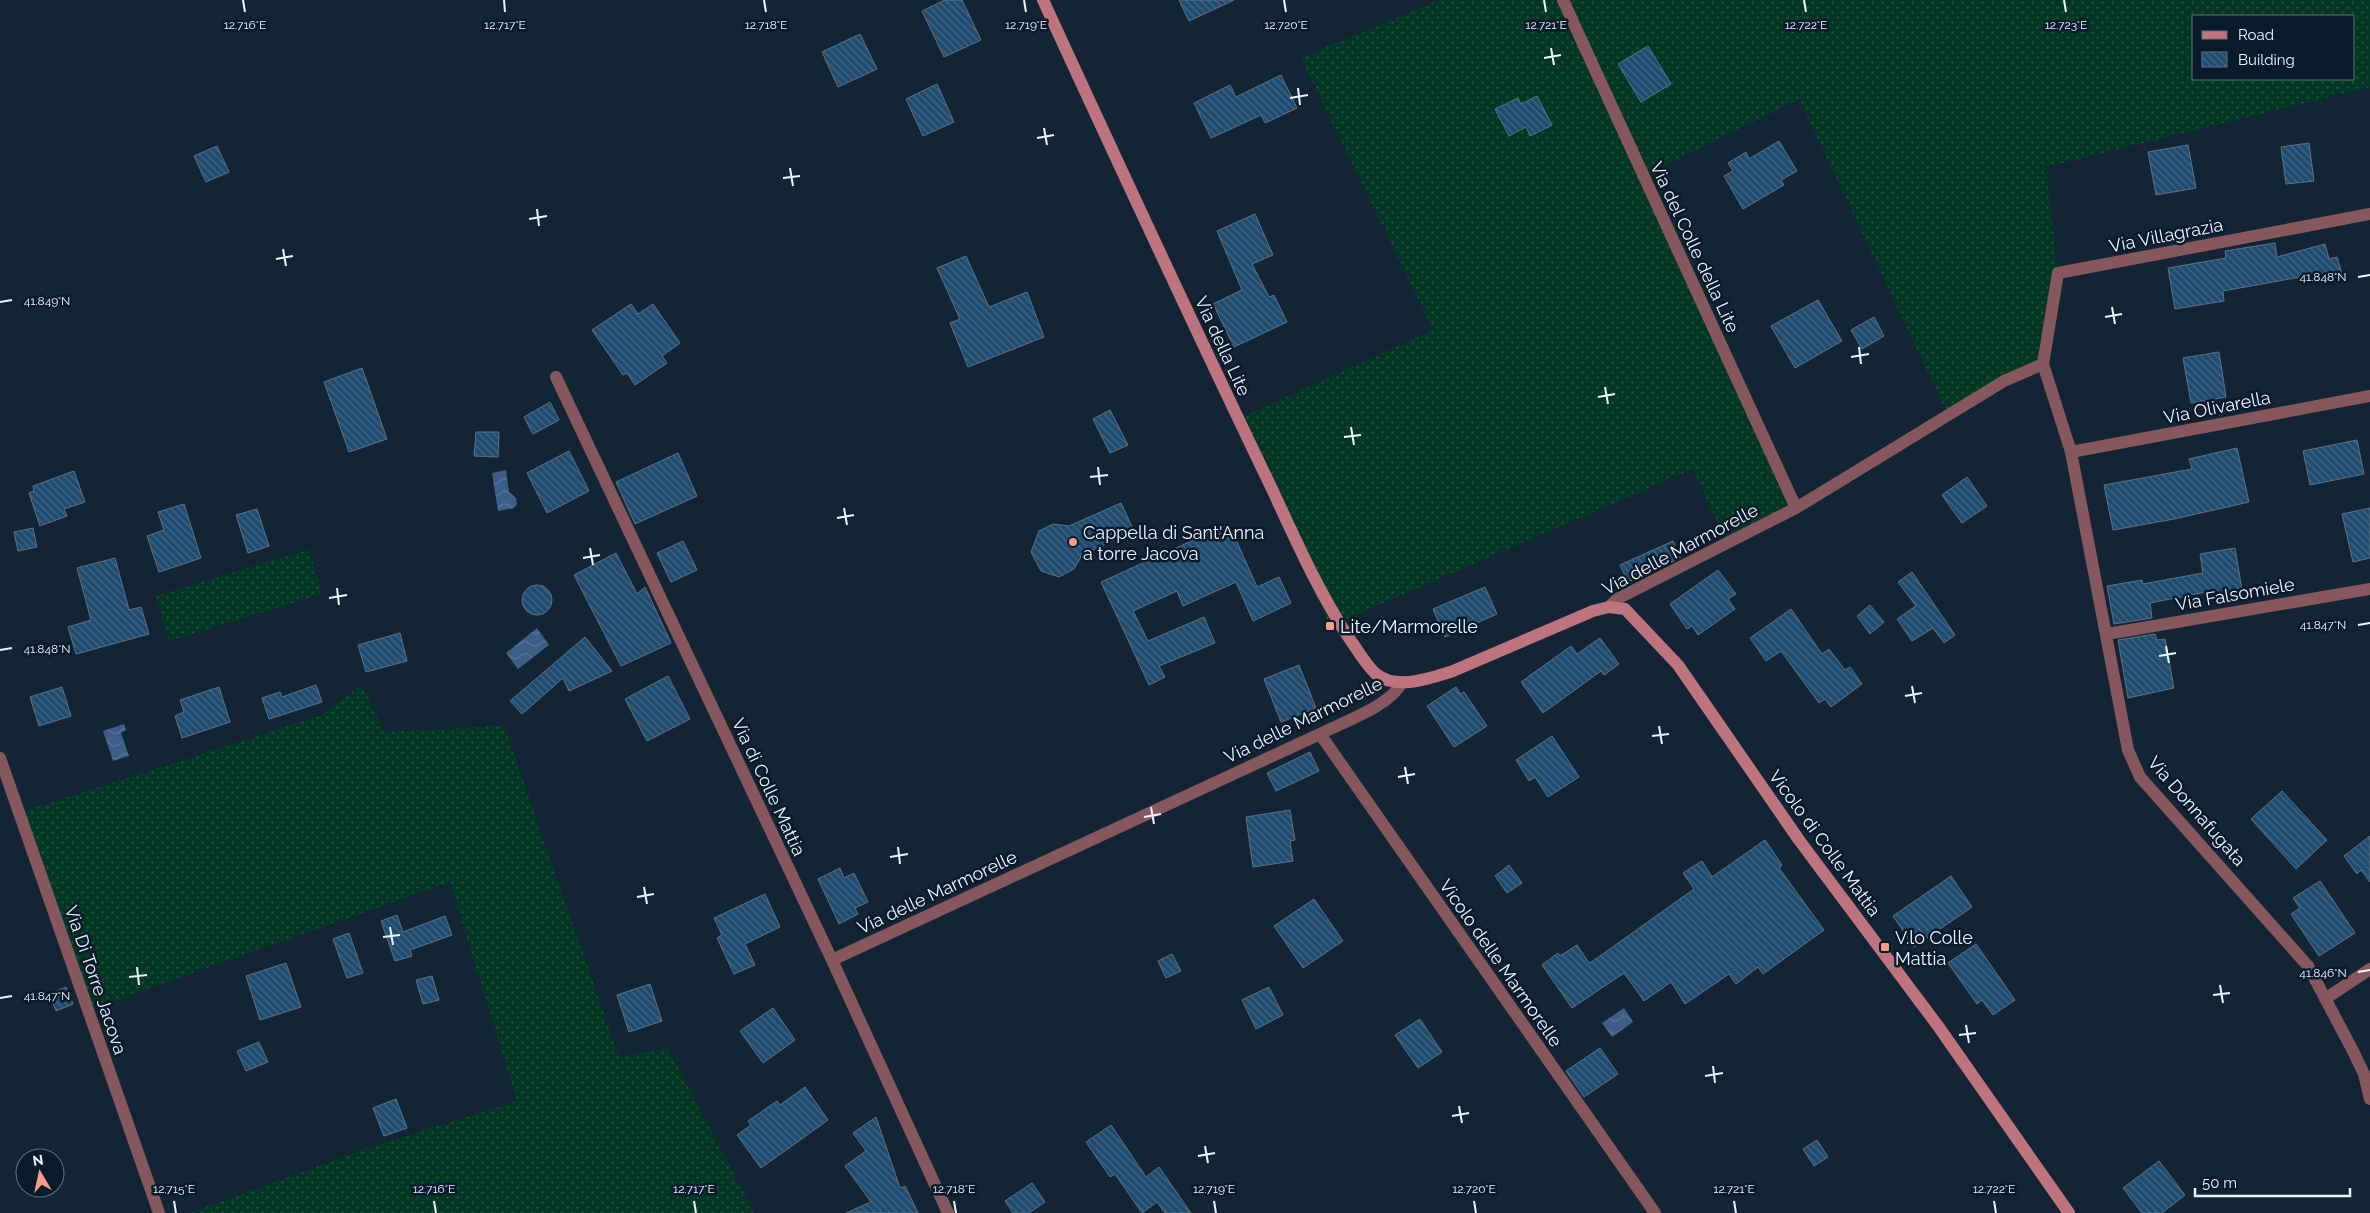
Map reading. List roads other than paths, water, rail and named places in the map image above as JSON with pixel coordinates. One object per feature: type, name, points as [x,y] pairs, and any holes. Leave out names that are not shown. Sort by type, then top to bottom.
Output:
[{"type":"street","name":"Via della Lite","points":[[1043,0],[1196,330],[1328,607],[1376,674],[1385,679],[1402,682]]},
{"type":"street","name":"Via del Colle della Lite","points":[[1563,0],[1796,508]]},
{"type":"street","name":"Via Villagrazia","points":[[2044,364],[2058,273],[2370,214]]},
{"type":"street","name":"Via delle Marmorelle","points":[[832,960],[1320,734],[1379,704],[1397,692],[1402,682],[1430,678],[1593,611],[1609,607],[1617,599],[1796,508],[2004,381],[2044,364]]},
{"type":"street","name":"Via Donnafugata","points":[[2044,364],[2071,452],[2128,750],[2134,765],[2140,776],[2308,966],[2364,1074],[2370,1100]]},
{"type":"street","name":"Via di Colle Mattia","points":[[556,377],[832,960],[948,1213]]},
{"type":"street","name":"Via Olivarella","points":[[2071,452],[2370,396]]},
{"type":"street","name":"Via Falsomiele","points":[[2107,634],[2370,589]]},
{"type":"street","name":"Vicolo di Colle Mattia","points":[[1609,607],[1625,609],[1678,665],[1799,840],[1938,1026],[2070,1213]]},
{"type":"street","name":"Vicolo delle Marmorelle","points":[[1320,734],[1655,1213]]},
{"type":"street","name":"Via Di Torre Jacova","points":[[0,758],[159,1213]]},
{"type":"street","points":[[2326,999],[2370,969]]},
{"type":"water","points":[[506,470],[509,492],[516,498],[517,504],[514,508],[498,511],[492,473]]},
{"type":"water","points":[[537,628],[549,645],[518,669],[506,653]]},
{"type":"water","points":[[124,724],[126,730],[121,733],[129,756],[113,761],[103,731]]},
{"type":"water","points":[[1624,1008],[1633,1022],[1612,1037],[1602,1023]]},
{"type":"place","name":"Cappella di Sant'Anna a torre Jacova","points":[[1073,542]]},
{"type":"place","name":"Lite/Marmorelle","points":[[1330,626]]},
{"type":"place","name":"V.lo Colle Mattia","points":[[1885,947]]}]
